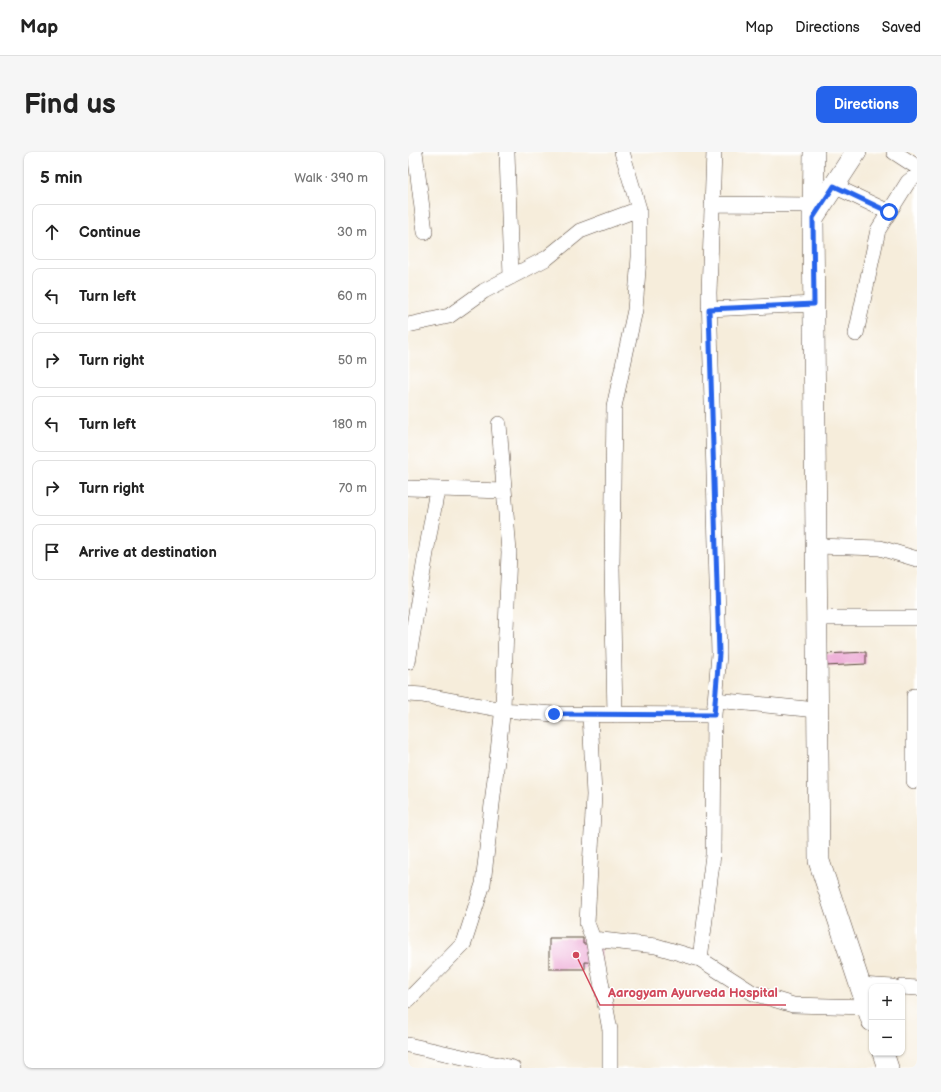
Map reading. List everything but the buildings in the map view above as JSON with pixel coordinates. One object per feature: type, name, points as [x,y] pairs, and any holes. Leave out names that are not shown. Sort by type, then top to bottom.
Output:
[{"type":"street","points":[[415,152],[425,232]]},
{"type":"street","points":[[507,152],[511,277]]},
{"type":"street","points":[[615,714],[612,568],[614,407],[635,310],[639,257],[639,209],[622,152]]},
{"type":"street","points":[[700,959],[713,855],[715,707],[719,654],[709,309],[714,152]]},
{"type":"street","points":[[814,152],[813,211],[819,861],[869,1011]]},
{"type":"street","points":[[813,211],[834,186],[856,152]]},
{"type":"street","points":[[894,152],[917,166]]},
{"type":"street","points":[[856,334],[878,230],[908,182],[917,175]]},
{"type":"street","points":[[834,186],[889,212]]},
{"type":"street","points":[[712,204],[813,211]]},
{"type":"street","points":[[408,326],[450,316],[484,291],[547,258],[580,231],[639,209]]},
{"type":"street","points":[[709,309],[814,304]]},
{"type":"street","points":[[408,1000],[464,943],[483,884],[503,710],[508,552],[499,424]]},
{"type":"street","points":[[408,488],[504,491]]},
{"type":"street","points":[[408,662],[426,547],[437,490]]},
{"type":"street","points":[[816,546],[880,548],[917,559]]},
{"type":"street","points":[[816,618],[917,618]]},
{"type":"street","points":[[408,694],[422,695],[503,710],[554,714],[615,714],[715,707],[817,710]]},
{"type":"street","points":[[914,781],[914,696],[917,696]]},
{"type":"street","points":[[590,714],[594,795],[587,923],[593,939],[610,1030],[610,1068]]},
{"type":"street","points":[[593,939],[656,946],[700,959],[753,992],[793,1005],[869,1014]]},
{"type":"street","points":[[860,985],[869,986]]},
{"type":"street","points":[[905,988],[917,988]]},
{"type":"street","points":[[408,1045],[465,1063],[513,1068]]},
{"type":"street","points":[[884,1056],[888,1068]]},
{"type":"place","name":"Aarogyam Ayurveda Hospital","points":[[576,955]]},
{"type":"route","points":[[554,714],[714,715],[719,654],[709,309],[814,304],[813,218],[834,186],[889,212]]}]
